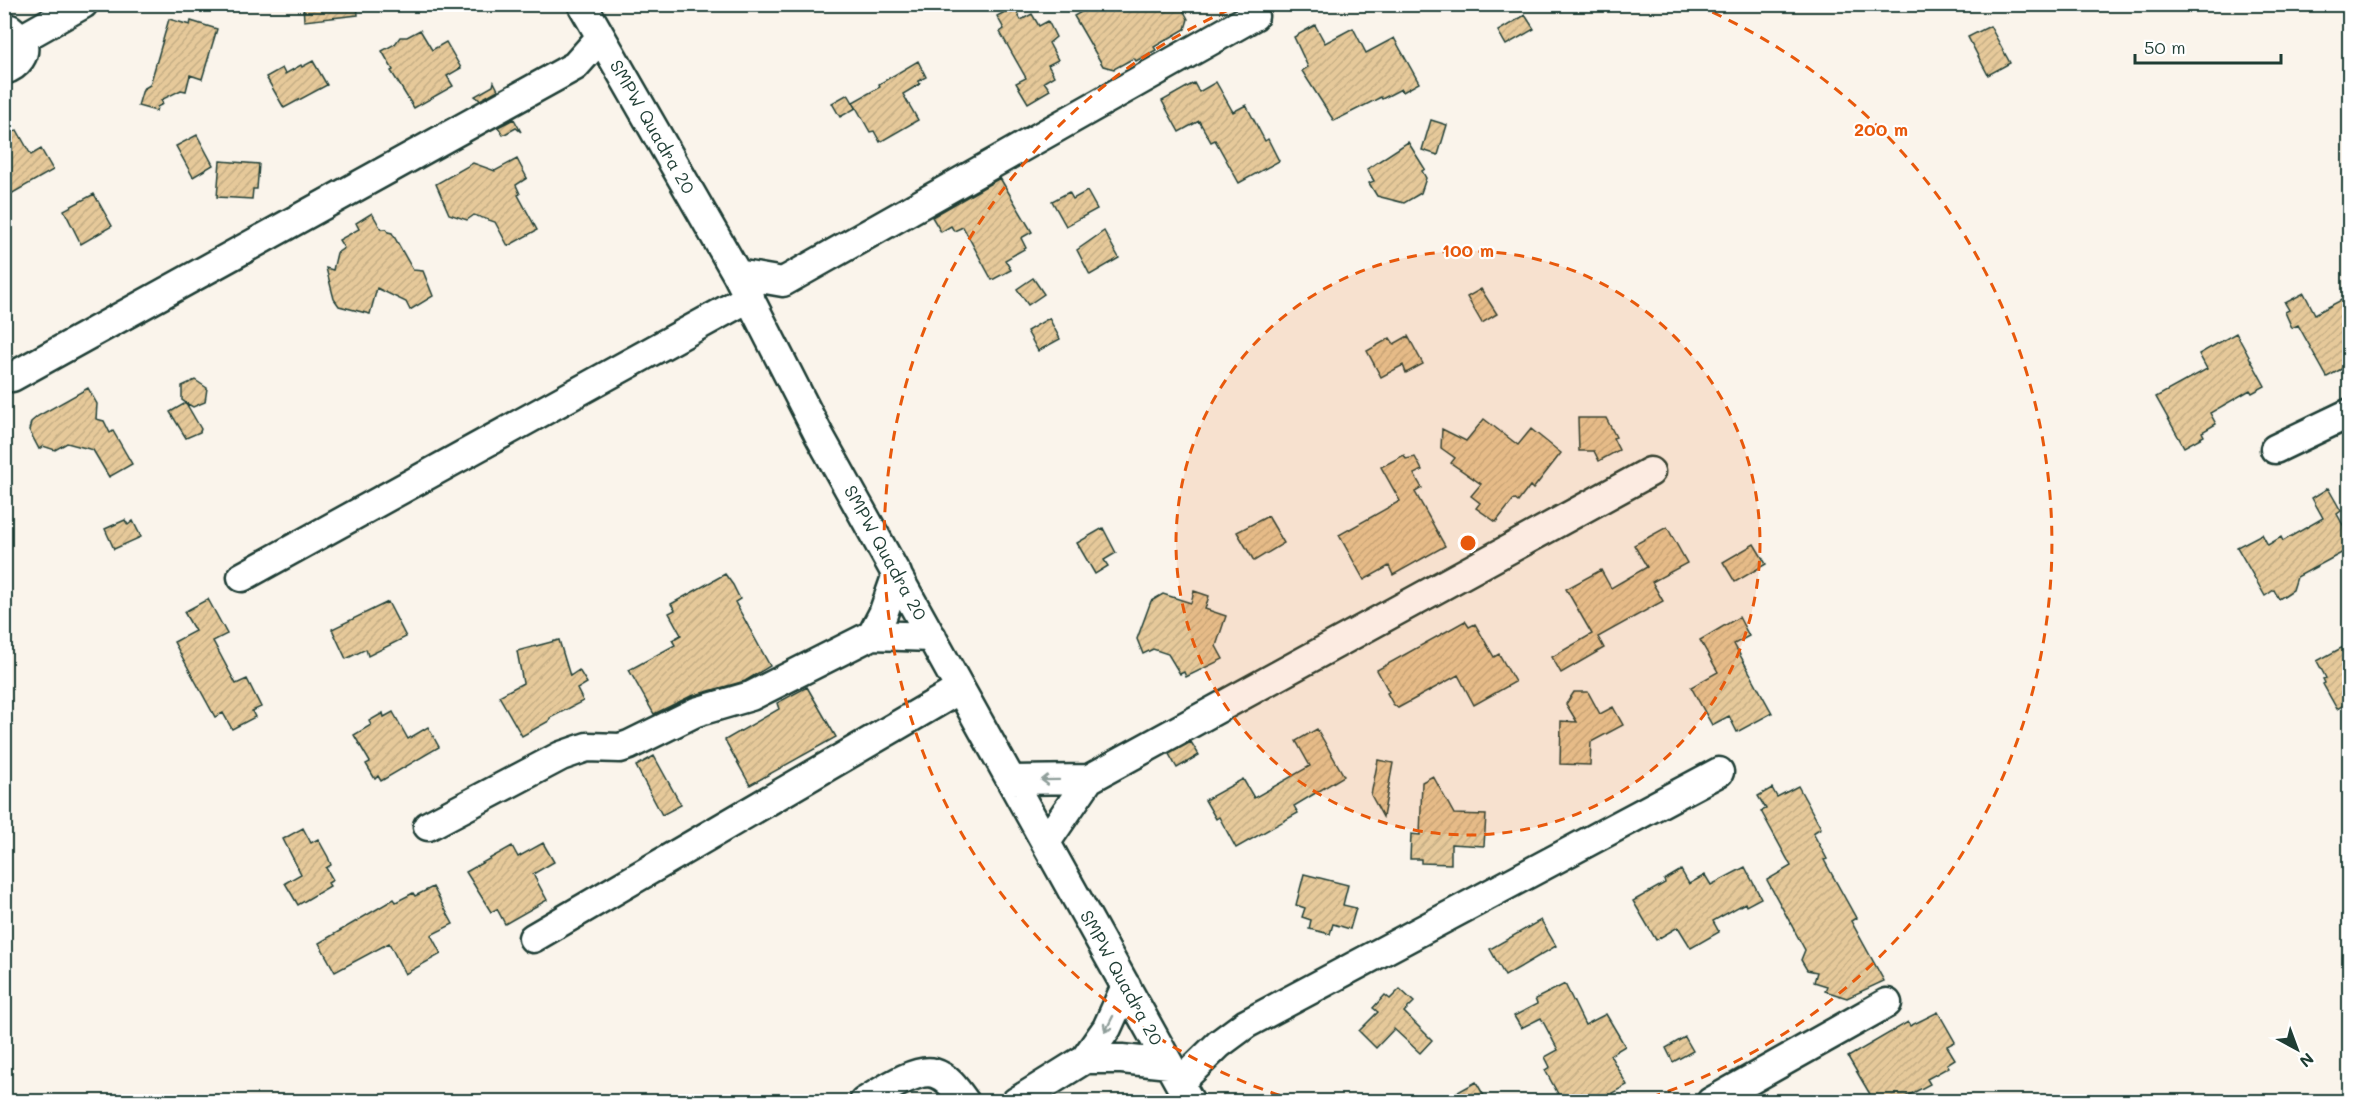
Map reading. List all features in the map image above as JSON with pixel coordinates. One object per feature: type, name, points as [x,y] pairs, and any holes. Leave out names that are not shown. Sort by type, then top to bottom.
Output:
[{"type":"street","points":[[4,70],[15,66],[23,54],[13,34],[83,4]]},
{"type":"street","name":"SMPW Quadra 20","points":[[582,4],[743,285],[772,338],[819,435],[1180,1082]]},
{"type":"street","points":[[242,577],[743,285],[783,282],[1254,16]]},
{"type":"street","points":[[12,377],[575,66],[600,38]]},
{"type":"street","points":[[575,66],[619,70]]},
{"type":"street","points":[[772,338],[783,282]]},
{"type":"street","points":[[2275,449],[2349,413]]},
{"type":"street","points":[[1046,842],[1089,779],[1650,472]]},
{"type":"street","points":[[873,635],[897,574]]},
{"type":"street","points":[[428,826],[561,756],[587,747],[620,748],[629,745],[696,712],[751,696],[873,635],[932,637]]},
{"type":"street","points":[[532,938],[960,689]]},
{"type":"street","points":[[1085,1059],[1122,1059],[1180,1082],[1219,1044],[1246,1024],[1719,772]]},
{"type":"street","points":[[1012,780],[1089,779]]},
{"type":"street","points":[[1016,1101],[1085,1059],[1107,1028],[1126,986]]},
{"type":"street","points":[[1711,1101],[1887,1004]]},
{"type":"street","points":[[864,1101],[907,1078],[923,1072],[933,1072],[950,1082],[966,1101]]},
{"type":"building","points":[[303,4],[357,4],[358,15],[304,21]]},
{"type":"building","points":[[1095,4],[1180,4],[1188,19],[1185,29],[1154,47],[1156,50],[1114,69],[1103,66],[1074,16]]},
{"type":"building","points":[[1014,7],[1021,20],[1032,14],[1039,26],[1048,21],[1056,37],[1049,43],[1058,60],[1048,65],[1054,76],[1044,82],[1050,90],[1028,103],[1016,83],[1026,78],[1000,32],[1004,29],[997,16]]},
{"type":"building","points":[[1525,15],[1534,29],[1506,45],[1498,31]]},
{"type":"building","points":[[169,19],[190,25],[191,21],[217,29],[202,79],[190,75],[186,91],[181,90],[161,100],[163,104],[157,107],[156,111],[138,106],[143,89],[150,85]]},
{"type":"building","points":[[1315,25],[1325,43],[1353,28],[1366,53],[1394,38],[1419,83],[1403,92],[1401,89],[1382,99],[1381,97],[1334,121],[1302,71],[1308,67],[1294,37]]},
{"type":"building","points":[[1990,26],[2010,63],[1988,75],[1968,37]]},
{"type":"building","points":[[420,30],[432,50],[446,42],[461,68],[447,76],[453,86],[414,108],[391,71],[393,70],[382,51],[395,44],[400,37],[407,37]]},
{"type":"building","points":[[313,61],[327,85],[284,108],[266,77],[282,68],[285,74]]},
{"type":"building","points":[[918,61],[926,77],[918,81],[920,84],[903,94],[918,120],[880,142],[874,131],[870,132],[853,102]]},
{"type":"building","points":[[494,82],[498,90],[480,100],[475,96],[493,86]]},
{"type":"building","points":[[1216,82],[1233,112],[1246,105],[1265,141],[1268,139],[1279,161],[1239,183],[1215,140],[1211,142],[1199,121],[1179,132],[1162,101],[1194,83],[1199,92]]},
{"type":"building","points":[[848,94],[856,108],[840,117],[832,103]]},
{"type":"building","points":[[514,119],[521,132],[516,128],[503,135],[498,127]]},
{"type":"building","points":[[1431,120],[1447,125],[1438,155],[1422,150]]},
{"type":"building","points":[[17,130],[31,155],[41,149],[53,170],[4,198],[4,137]]},
{"type":"building","points":[[197,135],[213,165],[193,177],[176,146]]},
{"type":"building","points":[[1408,142],[1425,169],[1422,171],[1426,178],[1421,193],[1404,203],[1377,196],[1369,183],[1374,181],[1367,169]]},
{"type":"building","points":[[517,159],[527,178],[516,185],[520,194],[518,195],[537,230],[508,246],[495,222],[474,215],[467,220],[449,214],[436,184],[473,163],[495,171]]},
{"type":"building","points":[[220,161],[259,164],[257,189],[253,189],[252,199],[217,197]]},
{"type":"building","points":[[1000,178],[1032,232],[1021,238],[1026,248],[1005,260],[1011,270],[992,280],[963,227],[954,231],[951,226],[941,232],[932,217]]},
{"type":"building","points":[[1087,191],[1097,209],[1066,226],[1052,201],[1069,192],[1073,199]]},
{"type":"building","points":[[94,194],[112,226],[81,244],[64,210]]},
{"type":"building","points":[[372,213],[381,229],[392,233],[413,270],[423,271],[433,296],[410,310],[406,302],[377,288],[370,314],[339,306],[334,299],[326,268],[333,270],[337,253],[344,248],[339,240],[359,229],[356,223]]},
{"type":"building","points":[[1104,231],[1119,258],[1090,275],[1077,250]]},
{"type":"building","points":[[1033,278],[1044,294],[1028,305],[1017,289]]},
{"type":"building","points":[[1481,289],[1497,314],[1482,323],[1467,297]]},
{"type":"building","points":[[2304,293],[2315,314],[2349,296],[2349,365],[2327,377],[2298,325],[2292,328],[2285,312],[2289,310],[2285,303]]},
{"type":"building","points":[[1049,318],[1060,339],[1038,351],[1027,331]]},
{"type":"building","points":[[2236,333],[2265,386],[2252,393],[2250,390],[2210,413],[2216,424],[2202,432],[2204,436],[2184,447],[2156,397],[2207,369],[2199,354]]},
{"type":"building","points":[[1408,336],[1423,364],[1406,373],[1403,365],[1381,377],[1367,351],[1390,338],[1394,344]]},
{"type":"building","points":[[195,380],[207,388],[205,402],[193,407],[182,400],[182,386]]},
{"type":"building","points":[[88,388],[97,404],[96,419],[104,421],[110,433],[113,431],[132,464],[109,477],[93,450],[67,443],[55,450],[43,446],[39,449],[29,430],[31,422],[38,416]]},
{"type":"building","points":[[186,403],[201,429],[200,432],[186,438],[170,412]]},
{"type":"building","points":[[1578,418],[1606,418],[1616,437],[1613,438],[1619,450],[1599,461],[1594,451],[1579,451]]},
{"type":"building","points":[[1484,419],[1518,445],[1531,429],[1561,453],[1533,489],[1530,486],[1518,502],[1514,499],[1496,522],[1476,508],[1480,503],[1471,496],[1481,484],[1451,463],[1455,458],[1441,448],[1442,429],[1466,441]]},
{"type":"building","points":[[1404,455],[1406,459],[1415,457],[1422,470],[1414,474],[1422,488],[1415,492],[1445,546],[1393,575],[1389,566],[1364,580],[1339,535],[1400,501],[1381,467]]},
{"type":"building","points":[[2328,488],[2341,511],[2337,514],[2349,536],[2349,549],[2297,577],[2293,590],[2279,599],[2274,590],[2265,596],[2237,547],[2262,534],[2268,545],[2281,537],[2283,541],[2323,518],[2312,498]]},
{"type":"building","points":[[1268,516],[1284,543],[1254,561],[1237,532]]},
{"type":"building","points":[[125,520],[128,525],[133,521],[141,537],[114,549],[105,529]]},
{"type":"building","points":[[1667,527],[1687,563],[1652,582],[1663,601],[1598,637],[1604,648],[1561,673],[1552,657],[1592,634],[1566,589],[1601,570],[1611,588],[1647,567],[1634,545]]},
{"type":"building","points":[[1103,528],[1116,553],[1104,560],[1108,566],[1095,574],[1077,543]]},
{"type":"building","points":[[1754,544],[1766,564],[1735,582],[1723,562]]},
{"type":"building","points":[[725,574],[740,599],[735,602],[770,666],[745,681],[691,696],[654,714],[629,670],[675,645],[672,640],[681,635],[669,613],[675,610],[671,604]]},
{"type":"building","points":[[1194,591],[1209,596],[1205,609],[1226,616],[1216,646],[1223,659],[1186,677],[1184,672],[1180,674],[1168,654],[1153,649],[1143,654],[1137,639],[1151,601],[1163,594],[1191,603]]},
{"type":"building","points":[[208,599],[227,634],[213,641],[236,684],[247,679],[261,707],[252,711],[255,717],[232,729],[223,713],[215,717],[174,642],[195,631],[184,612]]},
{"type":"building","points":[[388,602],[406,637],[368,656],[366,649],[346,659],[332,629]]},
{"type":"building","points":[[1739,617],[1749,636],[1734,644],[1772,713],[1737,732],[1729,716],[1712,725],[1691,687],[1718,672],[1700,640]]},
{"type":"building","points":[[1465,621],[1469,627],[1475,624],[1494,657],[1499,654],[1515,682],[1474,705],[1458,675],[1398,708],[1393,704],[1377,670]]},
{"type":"building","points":[[559,640],[570,676],[579,670],[587,683],[577,689],[583,701],[522,736],[499,696],[523,683],[517,651]]},
{"type":"building","points":[[2343,647],[2349,660],[2349,702],[2337,709],[2323,684],[2325,683],[2323,679],[2326,678],[2317,661]]},
{"type":"building","points":[[807,687],[836,737],[750,785],[725,740],[779,709],[777,703]]},
{"type":"building","points":[[1574,692],[1588,692],[1600,714],[1613,707],[1623,725],[1591,742],[1590,765],[1560,764],[1561,721],[1577,722],[1566,704]]},
{"type":"building","points":[[393,712],[408,739],[428,727],[439,747],[381,781],[378,776],[375,779],[366,764],[370,762],[354,735],[371,725],[369,721],[383,713],[384,717]]},
{"type":"building","points":[[1317,729],[1344,776],[1294,806],[1298,813],[1236,848],[1219,817],[1216,819],[1205,800],[1243,779],[1254,798],[1310,766],[1296,741]]},
{"type":"building","points":[[1191,742],[1199,755],[1177,768],[1169,754]]},
{"type":"building","points":[[654,756],[681,805],[662,815],[636,766]]},
{"type":"building","points":[[1378,760],[1393,763],[1383,817],[1371,795]]},
{"type":"building","points":[[1433,776],[1454,814],[1486,815],[1484,846],[1451,844],[1451,864],[1421,863],[1421,859],[1410,859],[1411,834],[1420,835],[1422,782]]},
{"type":"building","points":[[1798,786],[1821,828],[1813,833],[1827,859],[1824,860],[1856,918],[1851,921],[1884,981],[1847,998],[1825,991],[1827,986],[1814,982],[1817,972],[1807,970],[1801,960],[1805,950],[1767,880],[1791,866],[1761,811],[1766,809],[1758,796],[1772,788],[1777,797]]},
{"type":"building","points":[[303,828],[311,843],[318,839],[331,865],[326,868],[333,880],[328,883],[330,886],[298,905],[285,883],[301,874],[283,839]]},
{"type":"building","points":[[543,843],[554,862],[533,874],[547,900],[505,924],[497,909],[491,912],[466,872],[512,846],[518,857]]},
{"type":"building","points":[[1745,867],[1761,898],[1746,906],[1745,903],[1713,921],[1719,932],[1691,948],[1678,927],[1656,940],[1633,901],[1665,883],[1664,880],[1681,870],[1689,884],[1705,875],[1711,885]]},
{"type":"building","points":[[1304,874],[1348,885],[1343,905],[1356,908],[1350,929],[1333,924],[1330,934],[1309,929],[1311,920],[1302,917],[1305,908],[1296,905]]},
{"type":"building","points":[[433,887],[453,924],[431,935],[441,954],[405,974],[389,943],[335,972],[319,943],[394,899],[396,902],[413,893],[415,896]]},
{"type":"building","points":[[1541,920],[1556,946],[1505,976],[1490,949]]},
{"type":"building","points":[[1565,984],[1585,1025],[1606,1014],[1625,1046],[1610,1055],[1627,1085],[1603,1101],[1562,1101],[1545,1070],[1550,1067],[1545,1057],[1558,1050],[1541,1018],[1521,1028],[1514,1016],[1537,1004],[1535,999]]},
{"type":"building","points":[[1400,989],[1414,1002],[1404,1012],[1432,1040],[1420,1053],[1394,1029],[1376,1048],[1359,1031],[1378,1012],[1373,1008],[1385,995],[1390,999]]},
{"type":"building","points":[[1938,1012],[1955,1042],[1947,1046],[1955,1059],[1947,1064],[1949,1067],[1927,1079],[1930,1084],[1898,1101],[1874,1101],[1848,1057],[1908,1022],[1910,1026]]},
{"type":"building","points":[[1685,1037],[1693,1051],[1673,1062],[1666,1048]]},
{"type":"building","points":[[1476,1082],[1487,1101],[1442,1101]]}]
